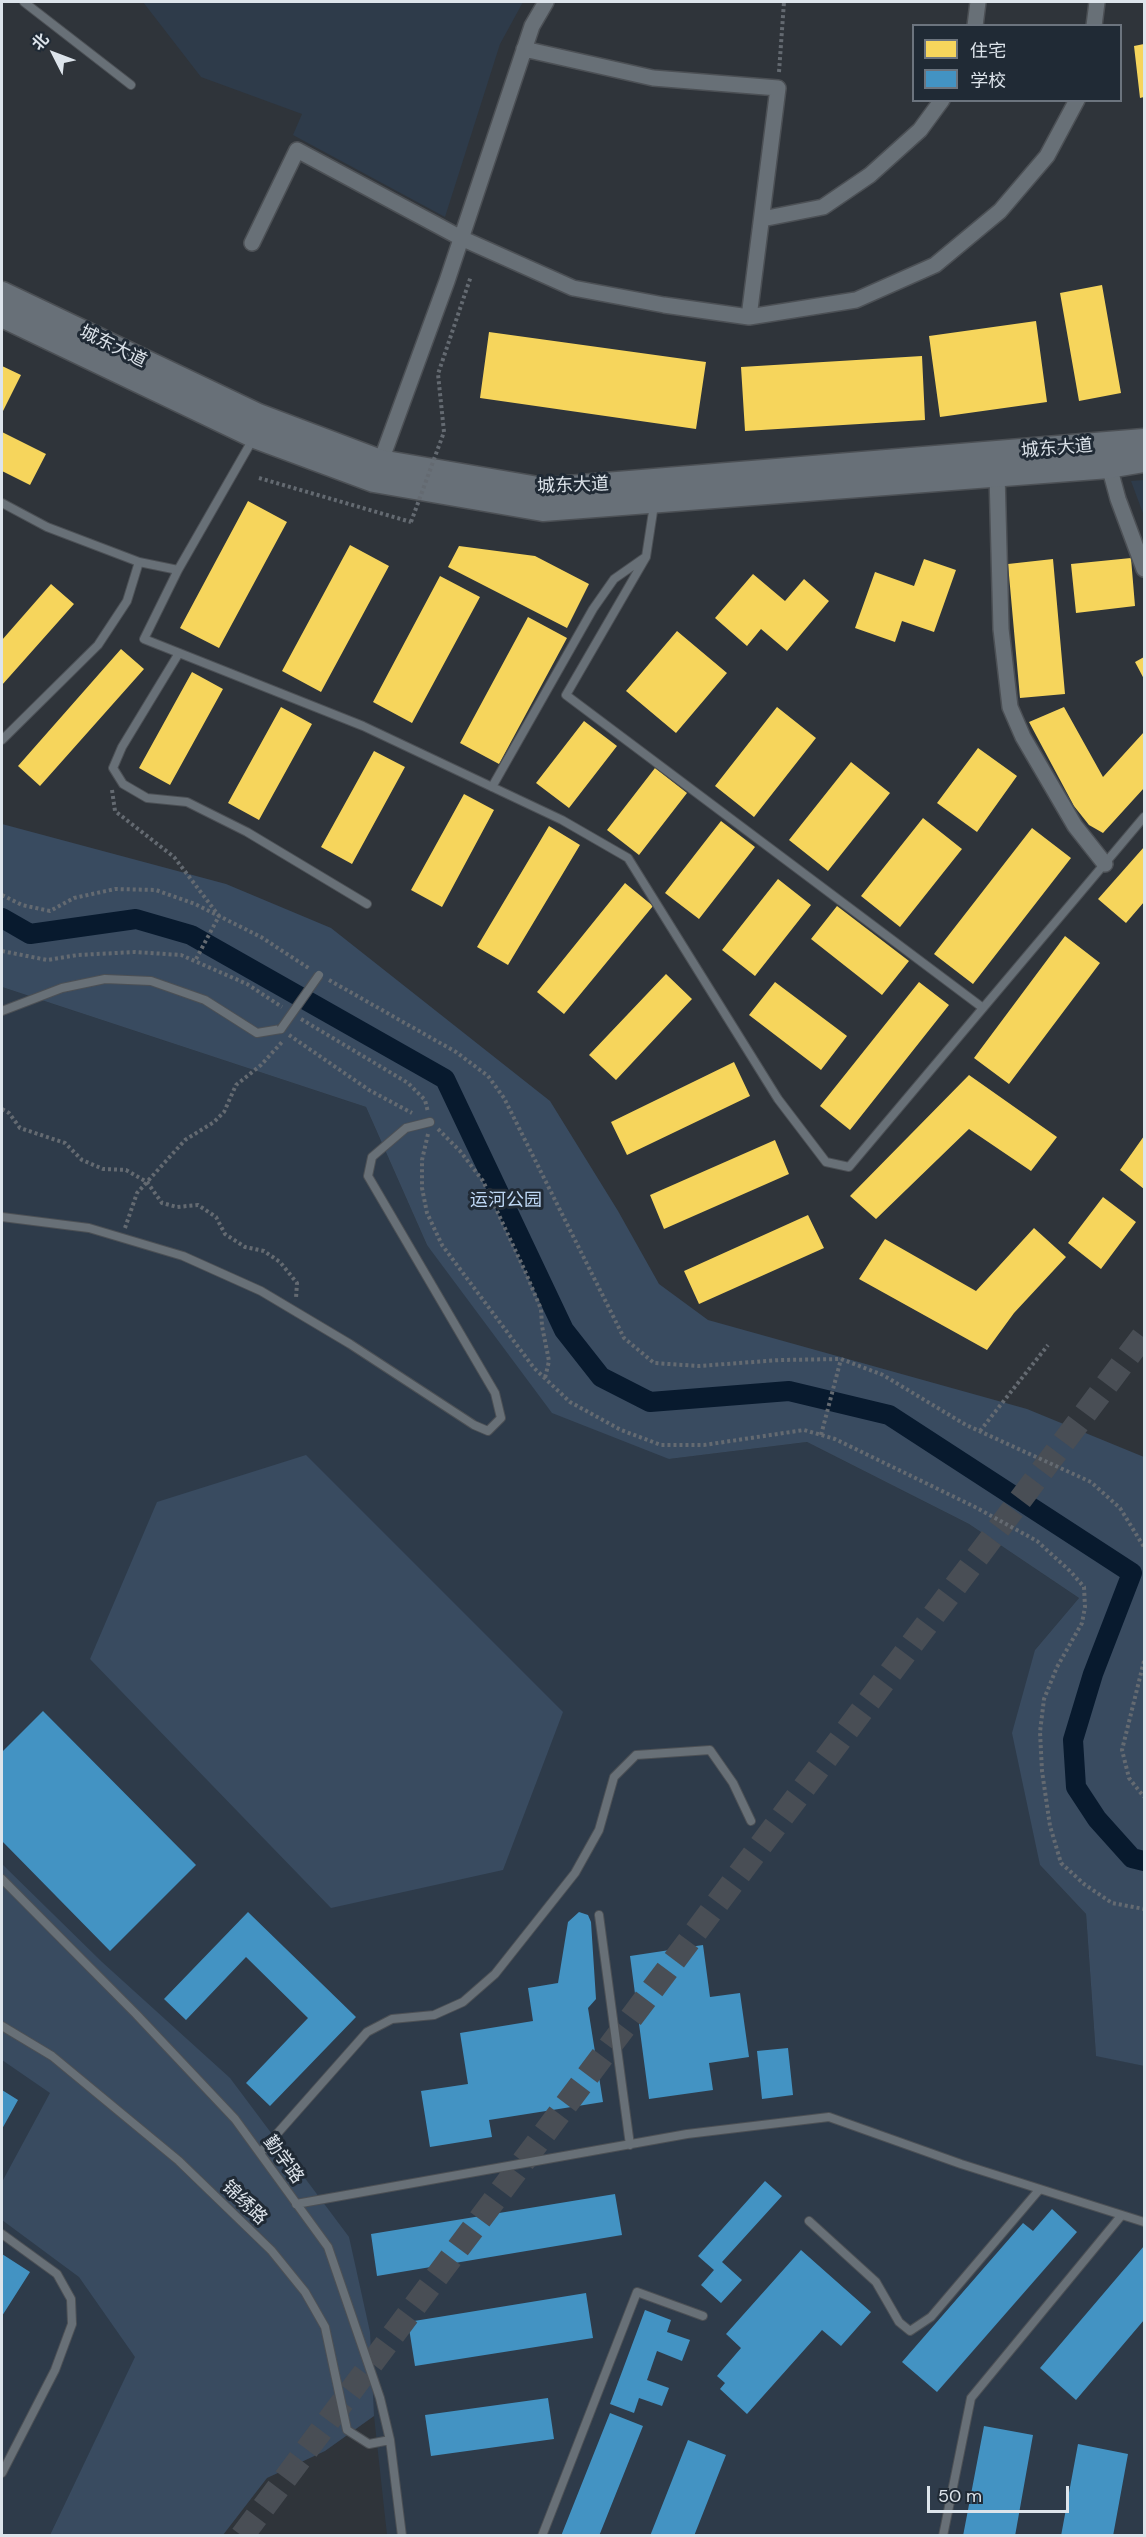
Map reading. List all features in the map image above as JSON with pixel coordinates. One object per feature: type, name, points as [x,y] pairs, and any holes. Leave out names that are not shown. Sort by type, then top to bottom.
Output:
[{"type":"main road","name":"城东大道","points":[[2,294],[377,471],[544,490],[1144,441]]},
{"type":"main road","name":"城东大道","points":[[2,315],[255,436],[377,471],[543,509],[1109,466],[1144,460]]},
{"type":"street","points":[[377,471],[461,238],[532,26],[546,2]]},
{"type":"street","points":[[975,24],[978,2]]},
{"type":"street","points":[[1094,24],[1097,2]]},
{"type":"street","points":[[524,49],[653,78],[778,88],[749,317]]},
{"type":"street","points":[[762,219],[823,207],[870,175],[920,130],[941,102]]},
{"type":"street","points":[[252,243],[297,150],[461,238],[573,288],[664,305],[749,317],[856,300],[935,265],[1000,211],[1047,156],[1076,102]]},
{"type":"street","points":[[1109,466],[1144,569]]},
{"type":"street","points":[[997,473],[1001,629],[1010,707],[1023,737],[1075,826],[1105,864]]},
{"type":"lane","points":[[24,2],[131,85]]},
{"type":"lane","points":[[255,436],[178,570],[144,639],[363,726],[562,820],[628,858],[778,1099],[826,1162],[849,1167],[1144,818]]},
{"type":"lane","points":[[655,500],[646,557],[566,694],[983,1008]]},
{"type":"lane","points":[[2,503],[47,527],[140,562],[178,570]]},
{"type":"lane","points":[[492,787],[593,609],[614,579],[646,557]]},
{"type":"lane","points":[[2,740],[98,645],[127,601],[140,562]]},
{"type":"lane","points":[[179,653],[122,747],[113,768],[123,784],[147,798],[187,802],[247,832],[367,904]]},
{"type":"lane","points":[[2,1011],[62,988],[95,981],[151,981],[205,1000],[257,1033],[281,1029],[319,975]]},
{"type":"lane","points":[[2,1217],[89,1228],[183,1256],[261,1291],[474,1425],[488,1431],[501,1418],[495,1394],[368,1176],[372,1157],[406,1128],[430,1122]]},
{"type":"lane","points":[[260,2153],[367,2032],[392,2019],[434,2015],[463,2002],[495,1974],[575,1873],[599,1830],[614,1777],[636,1755],[710,1750],[733,1783],[751,1821]]},
{"type":"lane","name":"勤学路","points":[[2,1879],[159,2038],[235,2119],[328,2247],[380,2398],[390,2440],[402,2535]]},
{"type":"lane","points":[[599,1915],[630,2145]]},
{"type":"lane","name":"锦绣路","points":[[2,2026],[52,2056],[179,2161],[270,2250],[305,2292],[325,2327],[346,2430],[369,2444],[390,2440]]},
{"type":"lane","points":[[296,2204],[687,2134],[830,2117],[1039,2190],[1144,2222]]},
{"type":"lane","points":[[809,2221],[876,2282],[899,2322],[910,2331],[931,2317],[1039,2190]]},
{"type":"lane","points":[[943,2535],[971,2398],[1121,2216]]},
{"type":"lane","points":[[2,2234],[57,2274],[72,2299],[72,2324],[56,2370],[2,2473]]},
{"type":"lane","points":[[542,2535],[637,2292],[704,2316]]},
{"type":"path","points":[[778,88],[784,2]]},
{"type":"path","points":[[259,478],[411,522],[444,432],[438,374],[471,276]]},
{"type":"path","points":[[113,768],[112,796],[115,811],[174,857],[219,916]]},
{"type":"path","points":[[2,895],[22,905],[50,911],[74,898],[115,889],[156,890],[219,916],[261,937],[319,975],[456,1052],[488,1076],[504,1098],[624,1338],[654,1363],[699,1366],[780,1360],[841,1359],[883,1376],[980,1431],[1091,1482],[1120,1508],[1144,1547]]},
{"type":"path","points":[[195,961],[219,916]]},
{"type":"path","points":[[2,951],[47,960],[78,955],[135,952],[182,955],[247,984],[284,1008]]},
{"type":"path","points":[[293,1014],[408,1083],[425,1100],[430,1122],[422,1160],[422,1188],[427,1213],[441,1245],[545,1378],[570,1402],[621,1430],[661,1445],[704,1445],[804,1430],[835,1439],[975,1507],[1037,1541],[1084,1587],[1085,1606],[1082,1623],[1057,1666],[1044,1699],[1040,1732],[1042,1771],[1050,1826],[1061,1863],[1084,1884],[1112,1904],[1144,1909]]},
{"type":"path","points":[[281,1029],[369,1090],[430,1122],[460,1151],[483,1181],[517,1251],[541,1309],[549,1361],[545,1378]]},
{"type":"path","points":[[122,1238],[137,1193],[185,1140],[214,1122],[225,1112],[236,1085],[282,1044],[281,1029]]},
{"type":"path","points":[[2,1109],[9,1113],[20,1128],[65,1143],[82,1160],[103,1169],[126,1170],[147,1182],[162,1203],[177,1207],[198,1205],[216,1217],[225,1234],[244,1247],[264,1251],[280,1262],[297,1283],[295,1311]]},
{"type":"path","points":[[980,1431],[1048,1346]]},
{"type":"path","points":[[821,1435],[841,1359]]},
{"type":"path","points":[[1144,1660],[1122,1750],[1129,1778],[1144,1797]]},
{"type":"shaded area","points":[[143,2],[523,2],[500,44],[445,217],[293,135],[302,114],[201,77]]},
{"type":"shaded area","points":[[1144,480],[1144,516],[1131,481]]},
{"type":"shaded area","points":[[2,987],[366,1107],[427,1245],[669,1459],[807,1442],[969,1524],[1079,1598],[1035,1650],[1040,1865],[1086,1914],[1096,2055],[1144,2066],[1144,2535],[387,2535],[374,2416],[136,2357],[50,2535],[2,2536]]},
{"type":"green space","name":"运河公园","points":[[2,824],[226,884],[331,928],[550,1101],[618,1211],[659,1284],[708,1320],[1027,1409],[1144,1457],[1144,2066],[1096,2056],[1086,1914],[1040,1865],[1012,1733],[1035,1650],[1079,1598],[969,1524],[807,1442],[669,1459],[552,1413],[427,1245],[366,1107],[2,987]]},
{"type":"green space","points":[[306,1455],[563,1712],[503,1870],[331,1908],[90,1659],[157,1502]]},
{"type":"green space","points":[[2,1864],[102,1962],[230,2078],[349,2237],[370,2332],[374,2416],[325,2451],[267,2478],[223,2535],[50,2535],[135,2357],[79,2277],[2,2220],[2,2182],[50,2093],[2,2060]]},
{"type":"building: 住宅","points":[[1144,44],[1144,97],[1140,98],[1134,46]]},
{"type":"building: 住宅","points":[[1102,285],[1121,393],[1079,401],[1060,293]]},
{"type":"building: 住宅","points":[[1036,321],[1047,402],[940,417],[929,336]]},
{"type":"building: 住宅","points":[[489,332],[706,362],[696,429],[480,398]]},
{"type":"building: 住宅","points":[[922,356],[925,420],[745,431],[741,367]]},
{"type":"building: 住宅","points":[[2,366],[21,375],[2,413]]},
{"type":"building: 住宅","points":[[2,432],[46,454],[30,485],[2,471]]},
{"type":"building: 住宅","points":[[248,501],[287,522],[219,648],[180,628]]},
{"type":"building: 住宅","points":[[350,545],[389,566],[321,692],[282,671]]},
{"type":"building: 住宅","points":[[459,546],[535,556],[589,584],[567,628],[448,567]]},
{"type":"building: 住宅","points":[[1131,558],[1135,606],[1076,613],[1071,564]]},
{"type":"building: 住宅","points":[[924,559],[956,570],[934,632],[902,621],[895,642],[855,628],[875,572],[914,586]]},
{"type":"building: 住宅","points":[[1053,559],[1065,694],[1020,698],[1008,564]]},
{"type":"building: 住宅","points":[[753,574],[785,601],[804,579],[829,601],[787,651],[761,629],[747,646],[715,618]]},
{"type":"building: 住宅","points":[[440,576],[480,597],[412,723],[373,702]]},
{"type":"building: 住宅","points":[[51,584],[74,604],[2,685],[2,640]]},
{"type":"building: 住宅","points":[[528,617],[567,638],[499,764],[460,743]]},
{"type":"building: 住宅","points":[[677,631],[727,673],[676,733],[626,691]]},
{"type":"building: 住宅","points":[[121,649],[144,669],[40,786],[18,766]]},
{"type":"building: 住宅","points":[[1144,657],[1144,679],[1135,662]]},
{"type":"building: 住宅","points":[[192,672],[223,689],[170,785],[139,768]]},
{"type":"building: 住宅","points":[[281,707],[312,724],[259,820],[228,803]]},
{"type":"building: 住宅","points":[[777,707],[816,738],[754,817],[715,786]]},
{"type":"building: 住宅","points":[[1064,707],[1103,777],[1144,732],[1144,788],[1103,833],[1089,825],[1074,806],[1029,722]]},
{"type":"building: 住宅","points":[[584,721],[617,746],[569,808],[536,783]]},
{"type":"building: 住宅","points":[[978,748],[1017,776],[977,832],[937,803]]},
{"type":"building: 住宅","points":[[374,751],[405,767],[352,864],[321,847]]},
{"type":"building: 住宅","points":[[851,762],[890,793],[828,871],[789,840]]},
{"type":"building: 住宅","points":[[655,768],[687,793],[639,855],[607,830]]},
{"type":"building: 住宅","points":[[464,794],[494,810],[442,907],[411,890]]},
{"type":"building: 住宅","points":[[923,818],[962,849],[900,927],[861,896]]},
{"type":"building: 住宅","points":[[721,821],[755,847],[699,919],[665,893]]},
{"type":"building: 住宅","points":[[549,826],[580,845],[508,965],[477,947]]},
{"type":"building: 住宅","points":[[1032,828],[1071,858],[973,984],[934,954]]},
{"type":"building: 住宅","points":[[1144,847],[1144,902],[1126,923],[1098,899]]},
{"type":"building: 住宅","points":[[778,879],[811,905],[755,976],[722,950]]},
{"type":"building: 住宅","points":[[625,883],[653,906],[564,1014],[537,992]]},
{"type":"building: 住宅","points":[[837,906],[909,961],[882,995],[811,939]]},
{"type":"building: 住宅","points":[[1065,936],[1100,963],[1009,1084],[974,1058]]},
{"type":"building: 住宅","points":[[666,974],[692,999],[616,1080],[589,1055]]},
{"type":"building: 住宅","points":[[775,982],[847,1036],[821,1070],[749,1015]]},
{"type":"building: 住宅","points":[[919,982],[949,1005],[850,1130],[820,1106]]},
{"type":"building: 住宅","points":[[734,1062],[750,1096],[627,1155],[611,1122]]},
{"type":"building: 住宅","points":[[969,1075],[1057,1137],[1031,1171],[969,1129],[876,1219],[850,1196]]},
{"type":"building: 住宅","points":[[1144,1136],[1144,1189],[1120,1170]]},
{"type":"building: 住宅","points":[[775,1140],[789,1174],[664,1229],[650,1195]]},
{"type":"building: 住宅","points":[[1103,1197],[1136,1222],[1101,1269],[1068,1243]]},
{"type":"building: 住宅","points":[[808,1215],[824,1248],[699,1304],[684,1271]]},
{"type":"building: 住宅","points":[[1034,1228],[1066,1257],[1014,1313],[987,1350],[859,1279],[885,1239],[976,1291]]},
{"type":"building: 学校","points":[[43,1711],[196,1865],[110,1951],[2,1841],[2,1752]]},
{"type":"building: 学校","points":[[248,1912],[356,2017],[270,2106],[246,2083],[308,2018],[246,1957],[186,2020],[164,1999]]},
{"type":"building: 学校","points":[[579,1912],[588,1915],[591,1922],[596,1999],[588,2008],[603,2102],[489,2120],[492,2137],[430,2147],[421,2091],[468,2084],[460,2033],[533,2021],[528,1988],[558,1983],[568,1922]]},
{"type":"building: 学校","points":[[703,1945],[710,1997],[740,1993],[749,2057],[709,2063],[713,2090],[649,2099],[630,1956]]},
{"type":"building: 学校","points":[[788,2048],[793,2095],[762,2099],[757,2051]]},
{"type":"building: 学校","points":[[2,2090],[18,2100],[2,2129]]},
{"type":"building: 学校","points":[[765,2181],[782,2196],[722,2262],[742,2280],[721,2303],[701,2285],[714,2270],[698,2256]]},
{"type":"building: 学校","points":[[615,2194],[622,2235],[377,2276],[371,2234]]},
{"type":"building: 学校","points":[[1052,2209],[1077,2232],[937,2392],[902,2362],[1023,2223],[1033,2231]]},
{"type":"building: 学校","points":[[1144,2246],[1144,2320],[1076,2400],[1040,2368]]},
{"type":"building: 学校","points":[[801,2250],[871,2312],[841,2346],[822,2330],[747,2414],[720,2389],[725,2383],[717,2376],[741,2348],[726,2334]]},
{"type":"building: 学校","points":[[2,2254],[30,2272],[2,2316]]},
{"type":"building: 学校","points":[[586,2293],[593,2338],[415,2366],[408,2322]]},
{"type":"building: 学校","points":[[645,2310],[671,2320],[667,2332],[690,2340],[682,2361],[657,2351],[647,2380],[669,2388],[662,2406],[639,2398],[634,2413],[610,2404]]},
{"type":"building: 学校","points":[[548,2398],[554,2439],[431,2456],[425,2415]]},
{"type":"building: 学校","points":[[610,2413],[643,2426],[599,2536],[561,2536]]},
{"type":"building: 学校","points":[[984,2426],[1033,2435],[1015,2536],[963,2536]]},
{"type":"building: 学校","points":[[688,2440],[726,2455],[694,2536],[650,2536]]},
{"type":"building: 学校","points":[[1078,2444],[1128,2454],[1113,2536],[1061,2536]]},
{"type":"waterway","points":[[2,918],[30,934],[136,919],[191,935],[445,1079],[564,1330],[601,1377],[650,1402],[789,1391],[889,1415],[1132,1573],[1093,1674],[1073,1740],[1076,1787],[1097,1819],[1132,1858],[1144,1861]]},
{"type":"tunnel","points":[[242,2536],[1144,1335]]}]
